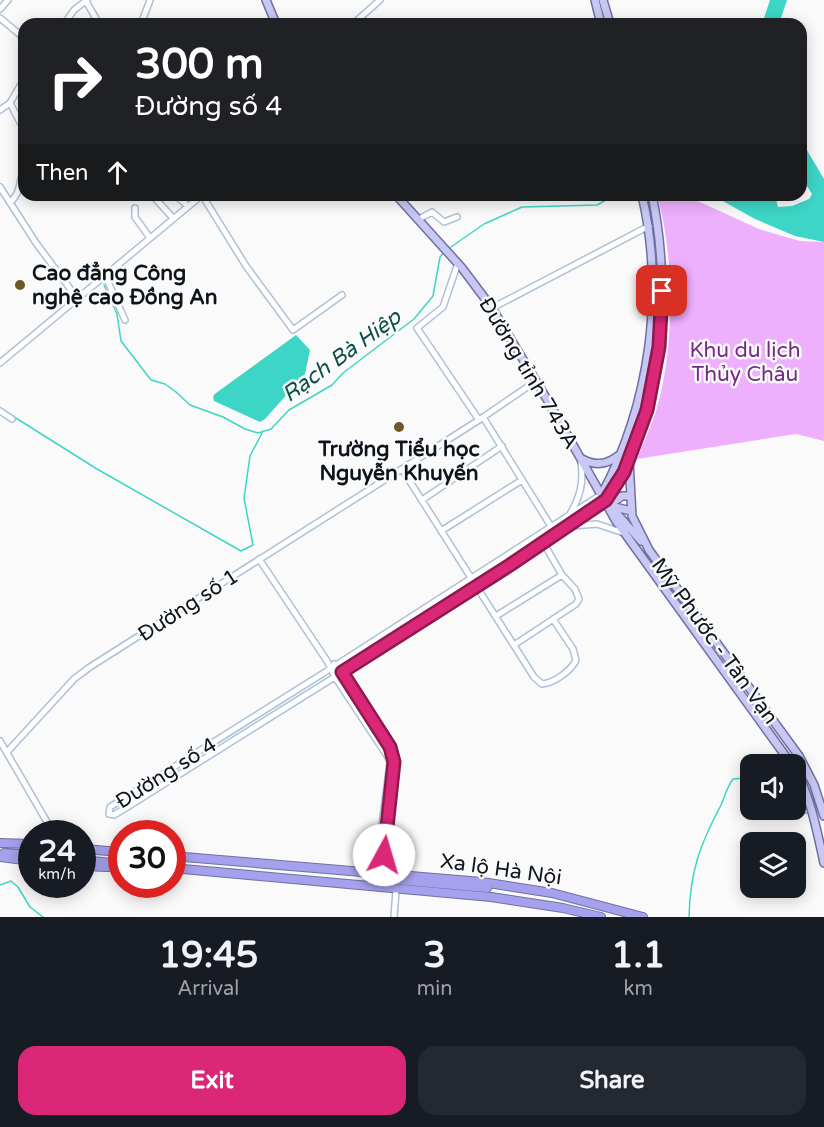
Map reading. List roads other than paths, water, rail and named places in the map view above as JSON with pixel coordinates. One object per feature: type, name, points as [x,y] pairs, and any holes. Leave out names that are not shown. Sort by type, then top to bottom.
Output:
[{"type":"highway","points":[[0,844],[18,844]]},
{"type":"highway","points":[[0,844],[18,847]]},
{"type":"highway","points":[[0,852],[18,854]]},
{"type":"highway","name":"Xa lộ Hà Nội","points":[[186,856],[509,891],[643,917]]},
{"type":"highway","points":[[0,857],[18,859]]},
{"type":"highway","name":"Xa lộ Hà Nội","points":[[186,861],[378,876]]},
{"type":"highway","points":[[96,863],[106,865]]},
{"type":"highway","points":[[96,865],[106,865]]},
{"type":"highway","name":"Xa lộ Hà Nội","points":[[186,872],[420,893],[424,891],[457,894],[602,910],[630,917]]},
{"type":"highway","name":"Xa lộ Hà Nội","points":[[457,894],[583,917]]},
{"type":"main road","points":[[266,0],[274,18]]},
{"type":"main road","points":[[594,0],[599,18]]},
{"type":"main road","points":[[603,0],[608,18]]},
{"type":"main road","points":[[402,201],[419,219]]},
{"type":"main road","points":[[605,500],[639,398],[649,345],[652,295],[649,226],[643,201]]},
{"type":"main road","name":"Mỹ Phước - Tân Vạn","points":[[653,201],[662,281],[659,347],[647,410],[621,479],[605,500],[626,534],[784,754]]},
{"type":"main road","name":"Đường tỉnh 743A","points":[[419,219],[458,263],[492,309],[605,500],[620,512],[635,535],[649,550]]},
{"type":"main road","points":[[649,345],[659,347]]},
{"type":"main road","points":[[581,458],[591,463],[604,464],[620,455]]},
{"type":"main road","name":"Mỹ Phước - Tân Vạn","points":[[629,460],[631,511],[634,524],[649,550],[799,756],[824,816]]},
{"type":"main road","points":[[605,500],[630,496]]},
{"type":"main road","points":[[605,500],[631,511]]},
{"type":"main road","points":[[806,792],[813,817],[821,833],[824,863]]},
{"type":"street","points":[[0,9],[8,0]]},
{"type":"street","points":[[143,18],[150,0]]},
{"type":"street","points":[[360,18],[380,0]]},
{"type":"street","points":[[69,18],[82,1],[95,18]]},
{"type":"street","points":[[0,18],[18,33]]},
{"type":"street","points":[[0,110],[10,102],[18,89]]},
{"type":"street","points":[[10,102],[18,118]]},
{"type":"street","points":[[0,187],[77,298]]},
{"type":"street","points":[[10,203],[18,194]]},
{"type":"street","points":[[157,201],[173,218]]},
{"type":"street","points":[[182,201],[188,206]]},
{"type":"street","points":[[0,363],[194,201]]},
{"type":"street","points":[[206,201],[246,266],[293,330],[342,295]]},
{"type":"street","points":[[135,208],[135,217],[150,238]]},
{"type":"street","points":[[419,219],[430,210],[444,222],[457,217]]},
{"type":"street","points":[[492,309],[649,226]]},
{"type":"street","points":[[458,263],[443,307],[417,328],[502,446],[552,528]]},
{"type":"street","points":[[105,275],[125,320]]},
{"type":"street","name":"Đường số 1","points":[[7,752],[82,673],[481,419],[536,381]]},
{"type":"street","points":[[0,411],[12,419]]},
{"type":"street","points":[[422,500],[502,446]]},
{"type":"street","points":[[569,516],[577,502],[582,483],[581,458]]},
{"type":"street","points":[[402,469],[537,681],[542,684],[548,684],[572,668],[576,660],[573,650],[553,619]]},
{"type":"street","points":[[441,531],[522,480]]},
{"type":"street","name":"Đường số 4","points":[[605,500],[568,527],[335,677],[124,809],[114,815],[109,814],[110,807],[471,578],[569,516],[605,500]]},
{"type":"street","points":[[568,527],[579,524],[597,524],[626,534]]},
{"type":"street","points":[[514,645],[576,604],[579,599],[575,589],[562,575],[539,536]]},
{"type":"street","points":[[259,559],[327,660],[335,677],[394,762],[378,876]]},
{"type":"street","points":[[496,616],[562,575]]},
{"type":"street","points":[[327,660],[337,665],[342,672],[390,747],[391,756]]},
{"type":"street","points":[[0,741],[46,820]]},
{"type":"street","points":[[394,917],[396,890]]},
{"type":"waterway","name":"Rạch Bà Hiệp","points":[[448,249],[484,224],[522,207],[597,205],[604,201]]},
{"type":"waterway","name":"Rạch Bà Hiệp","points":[[104,285],[117,314],[121,341],[151,380],[165,384],[190,405],[258,433],[271,429],[289,410],[332,385],[343,373],[414,319],[433,296],[440,257],[444,252]]},
{"type":"waterway","points":[[0,408],[97,469],[241,551],[253,545],[244,498],[250,456],[262,433]]},
{"type":"waterway","points":[[689,917],[691,886],[697,859],[728,788],[733,779],[740,778]]},
{"type":"waterway","points":[[0,885],[11,881],[18,887],[30,907],[43,917]]},
{"type":"place","name":"Cao đẳng Công nghệ cao Đồng An","points":[[20,285]]},
{"type":"place","name":"Trường Tiểu học Nguyễn Khuyến","points":[[399,427]]},
{"type":"park label","name":"Khu du lịch Thủy Châu","points":[[745,362]]}]
